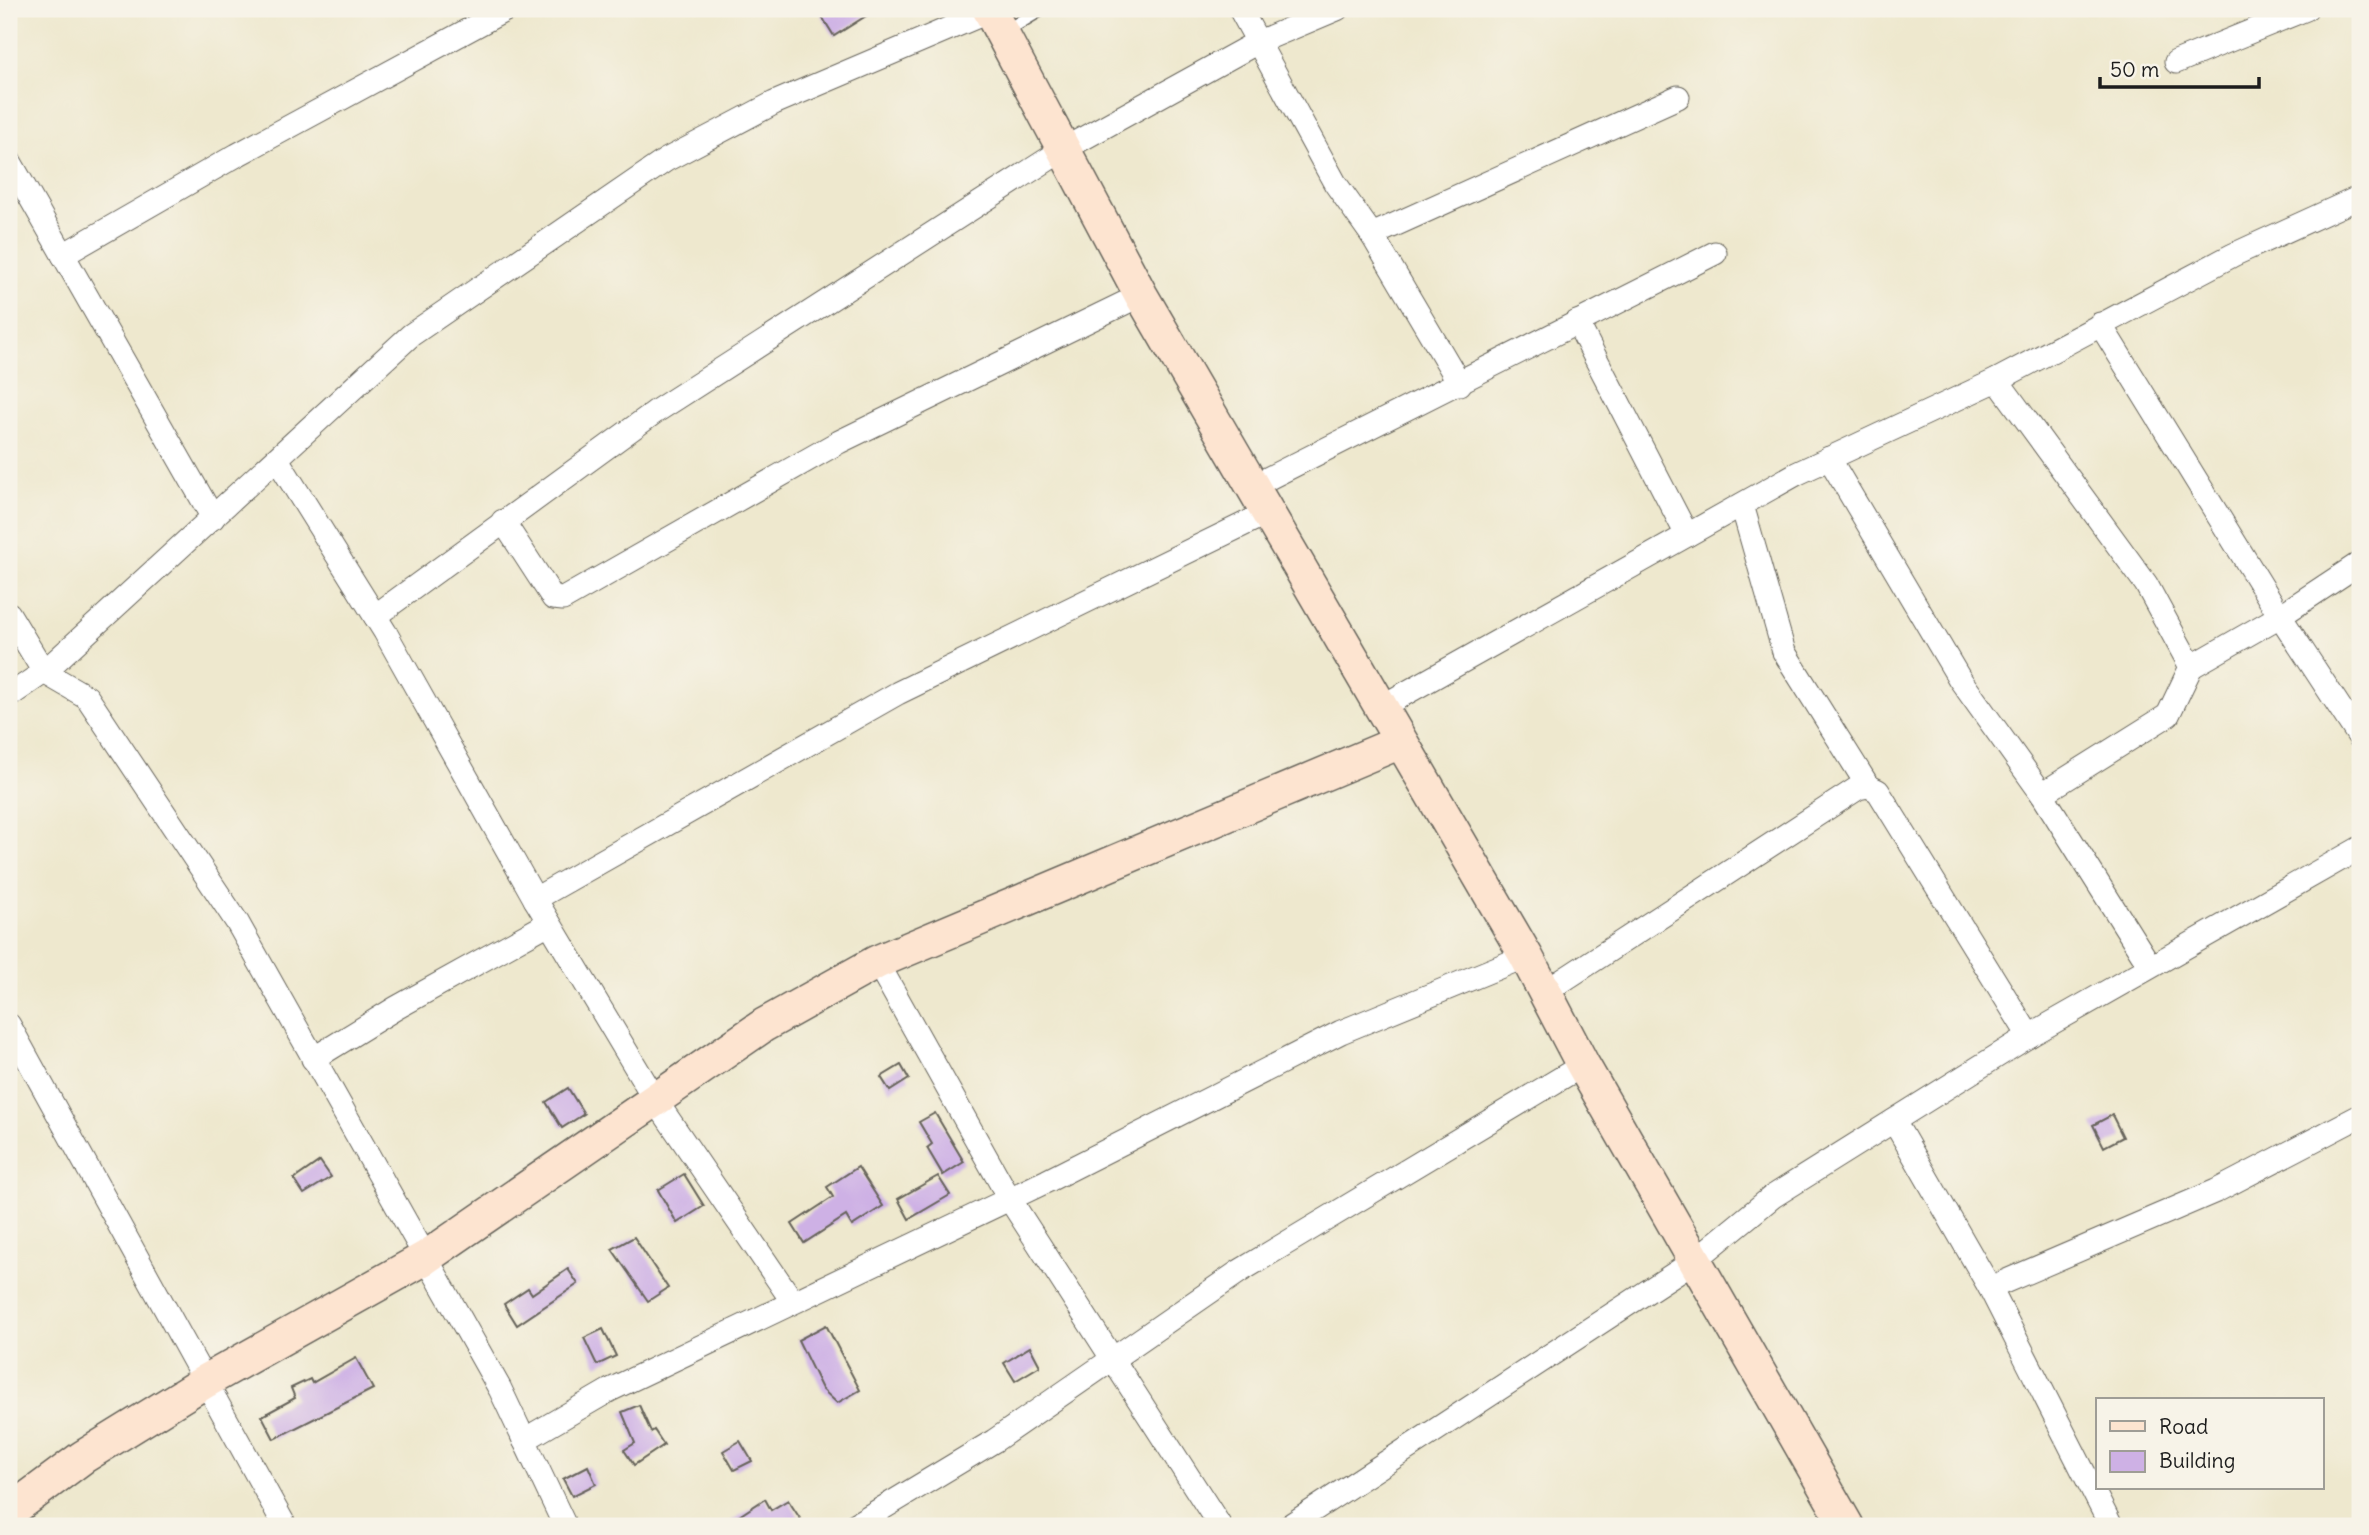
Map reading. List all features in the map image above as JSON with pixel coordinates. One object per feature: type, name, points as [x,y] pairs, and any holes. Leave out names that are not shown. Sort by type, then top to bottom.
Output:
[{"type":"main road","points":[[994,18],[1141,295],[1526,956],[1583,1065],[1847,1526]]},
{"type":"main road","points":[[9,1512],[83,1457],[206,1381],[425,1258],[764,1024],[877,962],[1400,742]]},
{"type":"street","points":[[63,255],[237,155],[506,9]]},
{"type":"street","points":[[1240,9],[1256,43],[1335,183],[1371,235],[1460,384]]},
{"type":"street","points":[[375,616],[655,412],[1064,149],[1256,43],[1337,9]]},
{"type":"street","points":[[2176,62],[2306,9]]},
{"type":"street","points":[[9,696],[44,672],[411,335],[666,160],[774,103],[994,18]]},
{"type":"street","points":[[1371,235],[1678,97]]},
{"type":"street","points":[[9,160],[213,518]]},
{"type":"street","points":[[1381,707],[1829,458],[1997,380],[2233,255],[2360,197]]},
{"type":"street","points":[[535,899],[898,693],[1261,499],[1460,384],[1715,253]]},
{"type":"street","points":[[503,521],[553,598],[563,598],[839,442],[1141,295]]},
{"type":"street","points":[[1577,322],[1687,535]]},
{"type":"street","points":[[2100,324],[2280,617],[2360,738]]},
{"type":"street","points":[[1997,380],[2146,584],[2190,667]]},
{"type":"street","points":[[1829,458],[1959,678],[2042,794],[2150,966]]},
{"type":"street","points":[[277,459],[375,616],[535,899],[656,1101],[793,1302]]},
{"type":"street","points":[[1742,505],[1784,652],[1868,786],[1878,791],[2029,1036]]},
{"type":"street","points":[[2042,794],[2168,715],[2190,667],[2280,617],[2360,563]]},
{"type":"street","points":[[9,614],[44,672],[87,697],[237,922],[500,1389],[565,1526]]},
{"type":"street","points":[[1545,992],[1858,788],[1868,786]]},
{"type":"street","points":[[1289,1526],[1694,1261],[1772,1197],[2029,1036],[2360,848]]},
{"type":"street","points":[[313,1059],[396,1008],[549,923]]},
{"type":"street","points":[[524,1440],[610,1390],[1009,1198],[1341,1031],[1526,956]]},
{"type":"street","points":[[877,962],[1009,1198],[1220,1526]]},
{"type":"street","points":[[9,1024],[285,1526]]},
{"type":"street","points":[[853,1526],[994,1441],[1240,1270],[1583,1065]]},
{"type":"street","points":[[1990,1288],[2216,1191],[2360,1116]]},
{"type":"street","points":[[1894,1121],[1990,1288],[2111,1526]]},
{"type":"lane","points":[[994,18],[1042,9]]},
{"type":"building","points":[[830,9],[877,9],[834,36],[821,15]]},
{"type":"building","points":[[901,1065],[909,1079],[890,1091],[881,1077]]},
{"type":"building","points":[[568,1088],[584,1114],[562,1128],[546,1102]]},
{"type":"building","points":[[935,1113],[964,1162],[943,1175],[927,1148],[932,1144],[919,1122]]},
{"type":"building","points":[[2112,1115],[2123,1137],[2104,1147],[2093,1125]]},
{"type":"building","points":[[320,1161],[331,1177],[304,1194],[294,1179]]},
{"type":"building","points":[[858,1167],[883,1206],[852,1226],[846,1216],[804,1243],[792,1224],[833,1197],[827,1187]]},
{"type":"building","points":[[684,1174],[704,1206],[677,1223],[658,1190]]},
{"type":"building","points":[[938,1176],[950,1195],[909,1219],[898,1199]]},
{"type":"building","points":[[634,1237],[668,1288],[648,1301],[612,1249]]},
{"type":"building","points":[[568,1269],[578,1284],[517,1325],[504,1304],[528,1288],[532,1294]]},
{"type":"building","points":[[826,1325],[860,1390],[837,1403],[822,1389],[798,1340]]},
{"type":"building","points":[[603,1329],[616,1356],[597,1365],[584,1338]]},
{"type":"building","points":[[1030,1347],[1040,1366],[1015,1381],[1004,1363]]},
{"type":"building","points":[[356,1358],[373,1389],[274,1439],[262,1416],[295,1398],[291,1388],[310,1379],[312,1383]]},
{"type":"building","points":[[639,1405],[651,1432],[654,1430],[664,1445],[634,1465],[624,1450],[635,1443],[622,1412]]},
{"type":"building","points":[[740,1441],[752,1461],[734,1470],[723,1451]]},
{"type":"building","points":[[588,1466],[596,1484],[572,1496],[563,1479]]},
{"type":"building","points":[[765,1499],[771,1510],[788,1500],[805,1526],[724,1526]]}]
